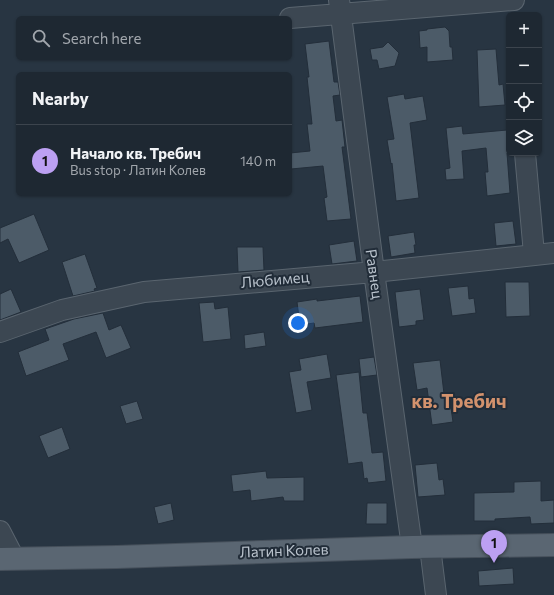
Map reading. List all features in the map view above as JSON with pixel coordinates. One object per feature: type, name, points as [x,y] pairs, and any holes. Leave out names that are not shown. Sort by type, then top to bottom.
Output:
[{"type":"main road","name":"Латин Колев","points":[[7,558],[117,557],[421,547],[554,545]]},
{"type":"street","points":[[510,0],[511,12]]},
{"type":"street","points":[[292,18],[340,7],[514,0]]},
{"type":"street","name":"Равнец","points":[[340,7],[374,272],[421,547],[436,595]]},
{"type":"street","points":[[524,156],[534,254]]},
{"type":"street","name":"Любимец","points":[[0,332],[62,310],[144,292],[374,272],[554,253]]},
{"type":"street","points":[[0,531],[7,558]]},
{"type":"building","points":[[445,27],[449,31],[453,60],[427,62],[427,47],[420,48],[419,31]]},
{"type":"building","points":[[329,41],[334,82],[338,82],[340,95],[333,96],[336,121],[342,120],[345,147],[342,147],[351,219],[327,221],[324,198],[327,197],[323,166],[292,169],[292,153],[310,151],[307,124],[312,124],[305,44]]},
{"type":"building","points":[[388,42],[399,53],[395,66],[379,69],[377,60],[372,60],[370,49],[383,47]]},
{"type":"building","points":[[496,49],[499,85],[503,84],[505,105],[479,107],[477,50]]},
{"type":"building","points":[[404,94],[405,99],[423,96],[427,120],[410,123],[419,198],[396,201],[392,163],[391,164],[387,140],[394,139],[387,97]]},
{"type":"building","points":[[462,126],[463,134],[506,130],[506,156],[507,156],[510,193],[487,196],[485,172],[488,172],[486,148],[462,151],[464,179],[446,180],[445,169],[450,168],[446,128]]},
{"type":"building","points":[[34,214],[49,250],[19,263],[8,239],[0,243],[0,228]]},
{"type":"building","points":[[513,221],[516,244],[496,246],[494,223]]},
{"type":"building","points":[[414,232],[416,245],[414,245],[415,253],[391,257],[388,236]]},
{"type":"building","points":[[354,241],[357,261],[332,264],[329,245]]},
{"type":"building","points":[[237,247],[263,247],[264,270],[238,272]]},
{"type":"building","points":[[85,254],[97,288],[94,289],[95,291],[73,296],[62,262]]},
{"type":"building","points":[[505,282],[529,282],[530,316],[506,317]]},
{"type":"building","points":[[468,286],[469,299],[474,298],[476,313],[452,316],[448,288]]},
{"type":"building","points":[[11,289],[21,312],[0,320],[0,294]]},
{"type":"building","points":[[420,289],[424,320],[416,321],[416,325],[399,327],[395,292]]},
{"type":"building","points":[[360,296],[363,322],[315,328],[314,323],[300,325],[297,302]]},
{"type":"building","points":[[214,302],[215,309],[228,307],[231,339],[203,342],[199,303]]},
{"type":"building","points":[[103,313],[109,330],[121,325],[131,348],[106,358],[96,332],[63,344],[69,360],[26,376],[18,352],[49,340],[45,329],[74,319]]},
{"type":"building","points":[[264,332],[266,346],[245,349],[244,335]]},
{"type":"building","points":[[327,354],[331,378],[307,382],[312,410],[296,413],[289,372],[301,370],[299,359]]},
{"type":"building","points":[[374,357],[377,375],[361,377],[359,359]]},
{"type":"building","points":[[440,360],[445,402],[450,401],[453,422],[432,425],[427,388],[417,390],[413,363]]},
{"type":"building","points":[[359,372],[363,413],[367,413],[372,453],[383,452],[386,481],[368,483],[367,478],[364,479],[362,462],[348,464],[336,375]]},
{"type":"building","points":[[137,401],[143,419],[126,424],[120,406]]},
{"type":"building","points":[[62,427],[70,449],[48,458],[39,436]]},
{"type":"building","points":[[437,463],[439,480],[443,479],[445,495],[418,497],[415,465]]},
{"type":"building","points":[[266,471],[267,478],[304,477],[304,501],[284,501],[283,497],[251,501],[250,490],[233,492],[231,475]]},
{"type":"building","points":[[541,481],[541,501],[554,500],[554,523],[531,524],[530,517],[495,519],[495,521],[474,521],[474,493],[514,492],[514,482]]},
{"type":"building","points":[[171,503],[174,520],[158,524],[154,507]]},
{"type":"building","points":[[367,503],[387,503],[387,524],[366,524]]},
{"type":"building","points":[[513,568],[514,584],[479,586],[478,571]]},
{"type":"place","name":"Начало кв. Требич","points":[[494,563]]},
{"type":"district","name":"кв. Требич","points":[[459,401]]}]
